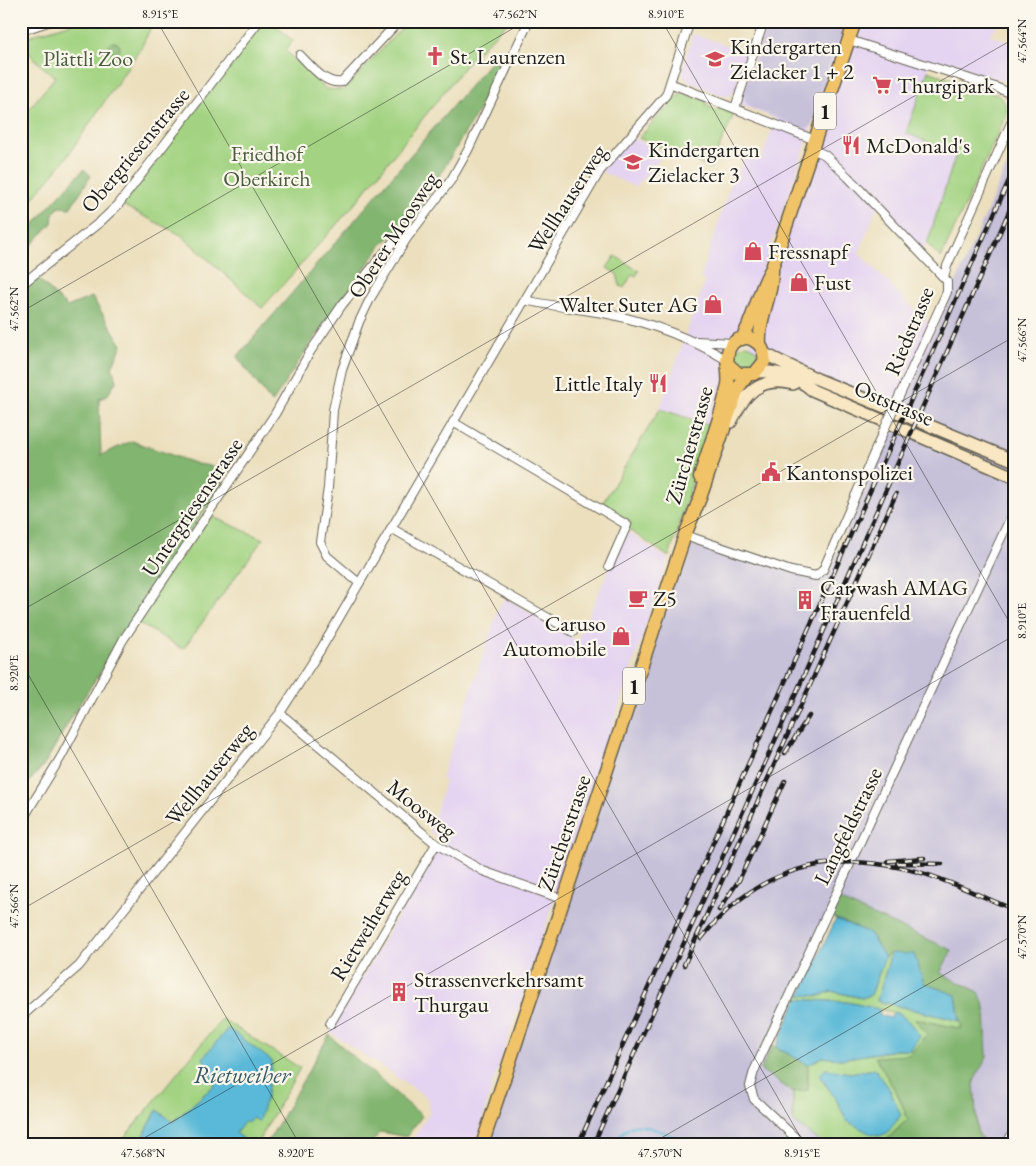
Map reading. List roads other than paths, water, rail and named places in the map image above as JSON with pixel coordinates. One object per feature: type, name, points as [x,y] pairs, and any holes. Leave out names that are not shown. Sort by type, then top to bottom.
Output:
[{"type":"main road","name":"1","points":[[737,341],[750,323],[762,284],[772,268],[855,21]]},
{"type":"main road","name":"1","points":[[762,349],[760,326],[773,285],[772,268]]},
{"type":"main road","points":[[751,339],[762,349],[764,362],[752,374],[739,374],[729,363],[728,351],[737,341],[751,339]]},
{"type":"main road","name":"Oststrasse","points":[[762,349],[826,383],[1015,461]]},
{"type":"main road","name":"Zürcherstrasse","points":[[685,535],[694,495],[728,387],[729,363]]},
{"type":"main road","name":"Oststrasse","points":[[752,374],[773,371],[802,382],[812,390],[1014,476]]},
{"type":"main road","name":"Zürcherstrasse","points":[[482,1145],[562,898],[685,535],[719,446],[738,388],[752,374]]},
{"type":"main road","points":[[719,446],[739,406],[752,390],[778,381],[812,390]]},
{"type":"street","points":[[21,31],[51,21]]},
{"type":"street","name":"Obergriesenstrasse","points":[[21,285],[100,222],[118,205],[260,21]]},
{"type":"street","points":[[300,55],[326,79],[334,83],[342,82],[399,21]]},
{"type":"street","name":"Oberer Moosweg","points":[[359,583],[327,556],[320,542],[328,488],[333,410],[342,370],[364,310],[413,228],[451,180],[468,150],[529,21]]},
{"type":"street","name":"Wellhauserweg","points":[[21,1017],[79,966],[280,713],[359,583],[600,171],[655,110],[672,84],[690,21]]},
{"type":"street","points":[[736,108],[764,21]]},
{"type":"street","points":[[849,40],[995,87],[1010,93],[1015,98]]},
{"type":"street","points":[[672,84],[736,108],[814,145]]},
{"type":"street","points":[[944,277],[950,259],[1015,114]]},
{"type":"street","name":"Riedstrasse","points":[[685,535],[791,571],[816,576],[823,570],[947,292],[944,277],[842,171],[814,145]]},
{"type":"street","name":"Untergriesenstrasse","points":[[21,822],[61,757],[123,640],[276,414],[310,352],[342,305],[392,243],[413,228]]},
{"type":"street","points":[[931,263],[944,262],[950,259]]},
{"type":"street","points":[[525,300],[613,315],[652,325],[694,341],[729,363]]},
{"type":"street","points":[[694,341],[737,341]]},
{"type":"street","points":[[453,422],[627,525],[609,566]]},
{"type":"street","name":"Langfeldstrasse","points":[[803,1145],[754,1099],[750,1086],[754,1071],[1015,508]]},
{"type":"street","points":[[391,528],[573,632]]},
{"type":"street","name":"Moosweg","points":[[280,713],[436,844],[482,871],[562,898]]},
{"type":"street","name":"Rietweiherweg","points":[[330,1024],[436,844]]},
{"type":"street","points":[[1006,1145],[1015,1129]]},
{"type":"water","points":[[836,919],[869,933],[885,957],[871,995],[862,998],[831,991],[820,996],[800,995]]},
{"type":"water","points":[[891,953],[914,954],[924,983],[956,995],[960,1021],[877,1001]]},
{"type":"water","points":[[797,999],[847,1002],[879,1009],[880,1015],[890,1018],[894,1012],[906,1019],[920,1036],[910,1050],[895,1050],[841,1059],[822,1057],[808,1065],[776,1047]]},
{"type":"water","name":"Rietweiher","points":[[228,1028],[272,1061],[267,1095],[259,1121],[251,1118],[249,1122],[245,1121],[236,1133],[244,1139],[242,1145],[150,1145],[144,1135],[157,1110],[173,1122],[215,1085],[203,1058]]},
{"type":"water","points":[[826,1069],[850,1073],[875,1069],[889,1088],[901,1115],[887,1133],[880,1136],[869,1133],[847,1121],[836,1099],[819,1075]]},
{"type":"waterway","points":[[613,1145],[619,1136],[628,1128],[634,1126],[647,1127],[663,1132],[691,1145]]},
{"type":"railway","points":[[578,1145],[1015,167]]},
{"type":"railway","points":[[593,1145],[786,716],[1015,198]]},
{"type":"railway","points":[[684,965],[896,494]]},
{"type":"railway","points":[[785,753],[809,716]]},
{"type":"railway","points":[[719,910],[739,880],[785,781]]},
{"type":"railway","points":[[888,861],[924,858]]},
{"type":"railway","points":[[701,939],[720,917],[741,898],[763,884],[787,873],[813,866],[840,862],[868,863],[912,870],[942,880],[1015,910]]},
{"type":"railway","points":[[897,863],[942,864]]},
{"type":"place","name":"St. Laurenzen","points":[[435,56]]},
{"type":"place","name":"Kindergarten Zielacker 1 + 2","points":[[715,59]]},
{"type":"place","name":"Thurgipark","points":[[882,85]]},
{"type":"place","name":"McDonald's","points":[[851,145]]},
{"type":"place","name":"Kindergarten Zielacker 3","points":[[633,162]]},
{"type":"place","name":"Fressnapf","points":[[753,251]]},
{"type":"place","name":"Fust","points":[[799,282]]},
{"type":"place","name":"Walter Suter AG","points":[[713,304]]},
{"type":"place","name":"Little Italy","points":[[658,383]]},
{"type":"place","name":"Kantonspolizei","points":[[771,472]]},
{"type":"place","name":"Z5","points":[[638,598]]},
{"type":"place","name":"Car wash AMAG Frauenfeld","points":[[805,600]]},
{"type":"place","name":"Caruso Automobile","points":[[621,636]]},
{"type":"place","name":"Strassenverkehrsamt Thurgau","points":[[399,992]]},
{"type":"park label","name":"Plättli Zoo","points":[[88,58]]},
{"type":"park label","name":"Friedhof Oberkirch","points":[[267,166]]}]
